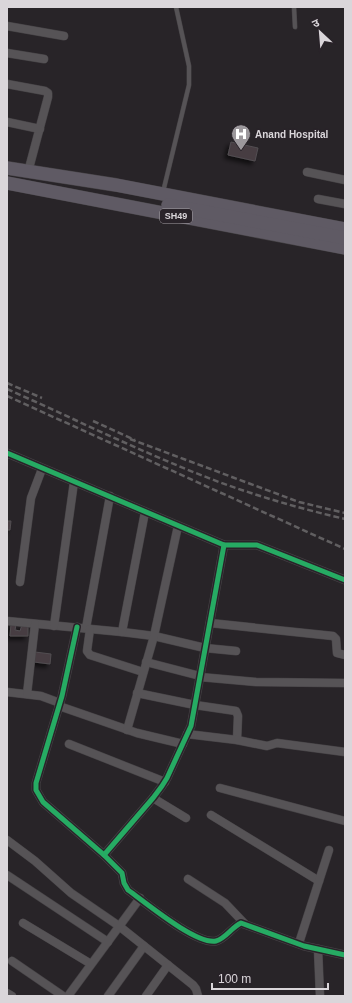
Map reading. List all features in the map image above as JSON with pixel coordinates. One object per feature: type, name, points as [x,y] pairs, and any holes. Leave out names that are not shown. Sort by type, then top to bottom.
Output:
[{"type":"main road","name":"SH49","points":[[9,165],[28,172],[116,185],[345,228]]},
{"type":"main road","points":[[48,191],[63,187],[53,176]]},
{"type":"main road","name":"SH49","points":[[7,183],[345,248]]},
{"type":"main road","name":"SH49","points":[[63,187],[110,194],[345,238]]},
{"type":"street","points":[[7,26],[64,36]]},
{"type":"street","points":[[7,53],[44,59]]},
{"type":"street","points":[[7,84],[45,91],[48,94],[28,172]]},
{"type":"street","points":[[7,122],[40,129]]},
{"type":"street","points":[[307,172],[345,180]]},
{"type":"street","points":[[318,199],[345,204]]},
{"type":"street","points":[[7,453],[224,545],[256,545],[345,580]]},
{"type":"street","points":[[20,582],[31,498],[42,469]]},
{"type":"street","points":[[54,626],[74,482]]},
{"type":"street","points":[[110,496],[88,628],[87,651],[90,655],[143,672]]},
{"type":"street","points":[[122,632],[145,512]]},
{"type":"street","points":[[127,730],[154,636],[178,526]]},
{"type":"street","points":[[104,855],[165,782],[191,726],[224,545]]},
{"type":"street","points":[[7,621],[88,628],[154,636],[205,648],[236,651]]},
{"type":"street","points":[[210,623],[333,636],[336,639],[337,652],[345,654]]},
{"type":"street","points":[[27,694],[35,624]]},
{"type":"street","points":[[77,627],[60,705],[36,783],[36,790],[44,802],[122,873],[124,883],[128,890],[182,930],[210,941],[216,941],[241,923],[299,944],[345,955]]},
{"type":"street","points":[[146,662],[200,677],[256,682],[345,683]]},
{"type":"street","points":[[7,692],[41,696],[60,705],[127,730],[183,744]]},
{"type":"street","points":[[138,692],[195,705],[236,711],[238,716],[237,740]]},
{"type":"street","points":[[187,734],[237,740],[267,746],[277,743],[345,752]]},
{"type":"street","points":[[69,744],[165,782]]},
{"type":"street","points":[[220,788],[345,821]]},
{"type":"street","points":[[153,798],[186,818]]},
{"type":"street","points":[[211,815],[319,882]]},
{"type":"street","points":[[7,840],[35,861],[71,893],[122,922],[144,946],[193,985],[198,996]]},
{"type":"street","points":[[299,944],[329,850]]},
{"type":"street","points":[[7,875],[108,942]]},
{"type":"street","points":[[188,879],[225,903],[245,924]]},
{"type":"street","points":[[68,996],[140,898]]},
{"type":"street","points":[[23,923],[91,964]]},
{"type":"street","points":[[108,996],[144,946]]},
{"type":"street","points":[[318,949],[320,996]]},
{"type":"street","points":[[12,961],[63,996]]},
{"type":"street","points":[[146,996],[168,965]]},
{"type":"street","points":[[7,993],[12,996]]},
{"type":"lane","points":[[163,194],[189,85],[188,66],[176,7]]},
{"type":"lane","points":[[294,7],[295,27]]},
{"type":"building","points":[[231,142],[258,148],[255,161],[228,155]]},
{"type":"building","points":[[7,521],[11,521],[10,530],[7,530]]},
{"type":"building","points":[[11,624],[16,624],[15,630],[20,631],[22,625],[28,626],[28,636],[10,636]]},
{"type":"building","points":[[35,652],[51,654],[50,664],[34,662]]},
{"type":"railway","points":[[7,383],[42,398]]},
{"type":"railway","points":[[7,389],[192,472],[250,493],[345,519]]},
{"type":"railway","points":[[7,396],[345,549]]},
{"type":"railway","points":[[93,421],[135,440]]},
{"type":"railway","points":[[130,439],[299,502],[345,513]]},
{"type":"cycle path","points":[[7,453],[224,545],[257,545],[345,580]]},
{"type":"cycle path","points":[[104,855],[162,786],[191,726],[224,545]]},
{"type":"cycle path","points":[[77,627],[62,696],[36,783],[36,790],[43,802],[104,855],[122,873],[124,883],[128,890],[184,930],[207,940],[216,941],[241,923],[304,946],[345,955]]},
{"type":"place","name":"Anand Hospital","points":[[241,151]]}]
